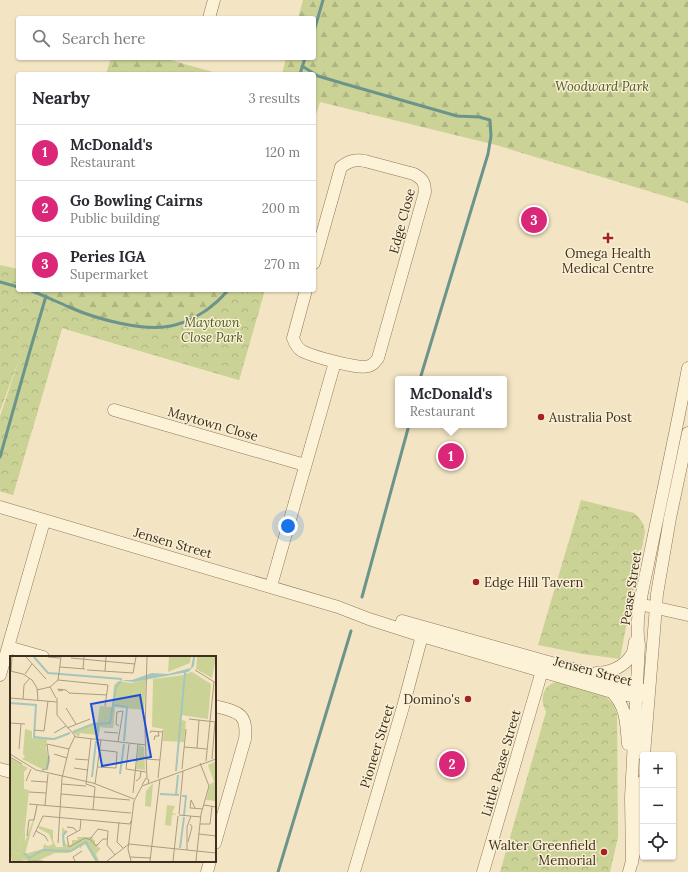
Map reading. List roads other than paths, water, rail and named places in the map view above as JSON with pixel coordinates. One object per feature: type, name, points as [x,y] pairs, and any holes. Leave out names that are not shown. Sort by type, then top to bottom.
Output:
[{"type":"street","points":[[210,16],[214,0]]},
{"type":"street","name":"Edge Close","points":[[305,292],[293,338],[296,346],[302,351],[335,362],[362,368],[369,366],[378,358],[425,192],[425,184],[422,178],[414,174],[357,159],[348,162],[341,167],[316,256]]},
{"type":"street","points":[[271,586],[335,362]]},
{"type":"street","name":"Pease Street","points":[[644,752],[639,645],[637,635],[641,605],[688,368]]},
{"type":"street","name":"Maytown Close","points":[[114,410],[305,465]]},
{"type":"street","name":"Pease Street","points":[[630,868],[630,797],[641,692],[670,518],[688,433]]},
{"type":"street","name":"Jensen Street","points":[[0,508],[271,586],[338,607],[369,612],[424,632],[543,667],[612,692],[641,692]]},
{"type":"street","points":[[0,675],[44,520]]},
{"type":"street","points":[[641,605],[688,615]]},
{"type":"street","name":"Pioneer Street","points":[[354,872],[424,632]]},
{"type":"street","points":[[591,674],[611,671],[623,664],[632,654],[637,635]]},
{"type":"street","points":[[8,647],[40,656]]},
{"type":"street","name":"Jensen Street","points":[[543,667],[591,674],[641,692]]},
{"type":"street","name":"Little Pease Street","points":[[483,872],[543,667]]},
{"type":"street","points":[[612,692],[621,702],[625,714],[632,773]]},
{"type":"street","points":[[216,706],[239,714],[244,720],[246,730],[245,739],[216,840]]},
{"type":"street","points":[[0,769],[10,772]]},
{"type":"street","name":"Pease Street","points":[[630,868],[640,831],[643,788]]},
{"type":"street","points":[[207,872],[210,862]]},
{"type":"waterway","points":[[316,24],[323,0]]},
{"type":"waterway","points":[[301,72],[304,60]]},
{"type":"waterway","points":[[302,66],[312,72]]},
{"type":"waterway","points":[[316,75],[457,116],[479,117],[490,120],[491,136],[488,154],[421,376]]},
{"type":"waterway","points":[[0,282],[16,286]]},
{"type":"waterway","points":[[34,292],[93,316],[121,324],[150,327],[175,325],[190,320],[211,307],[226,292]]},
{"type":"waterway","points":[[0,457],[46,296]]},
{"type":"waterway","points":[[362,597],[408,428]]},
{"type":"waterway","points":[[278,872],[351,631]]},
{"type":"place","name":"Peries IGA","points":[[534,220]]},
{"type":"place","name":"Omega Health Medical Centre","points":[[608,238]]},
{"type":"place","name":"Australia Post","points":[[541,417]]},
{"type":"place","name":"McDonald's","points":[[451,456]]},
{"type":"place","name":"Edge Hill Tavern","points":[[476,582]]},
{"type":"place","name":"Domino's","points":[[468,699]]},
{"type":"place","name":"Go Bowling Cairns","points":[[452,764]]},
{"type":"place","name":"Walter Greenfield Memorial","points":[[604,852]]},
{"type":"park label","name":"Woodward Park","points":[[602,86]]},
{"type":"park label","name":"Maytown Close Park","points":[[212,330]]}]
